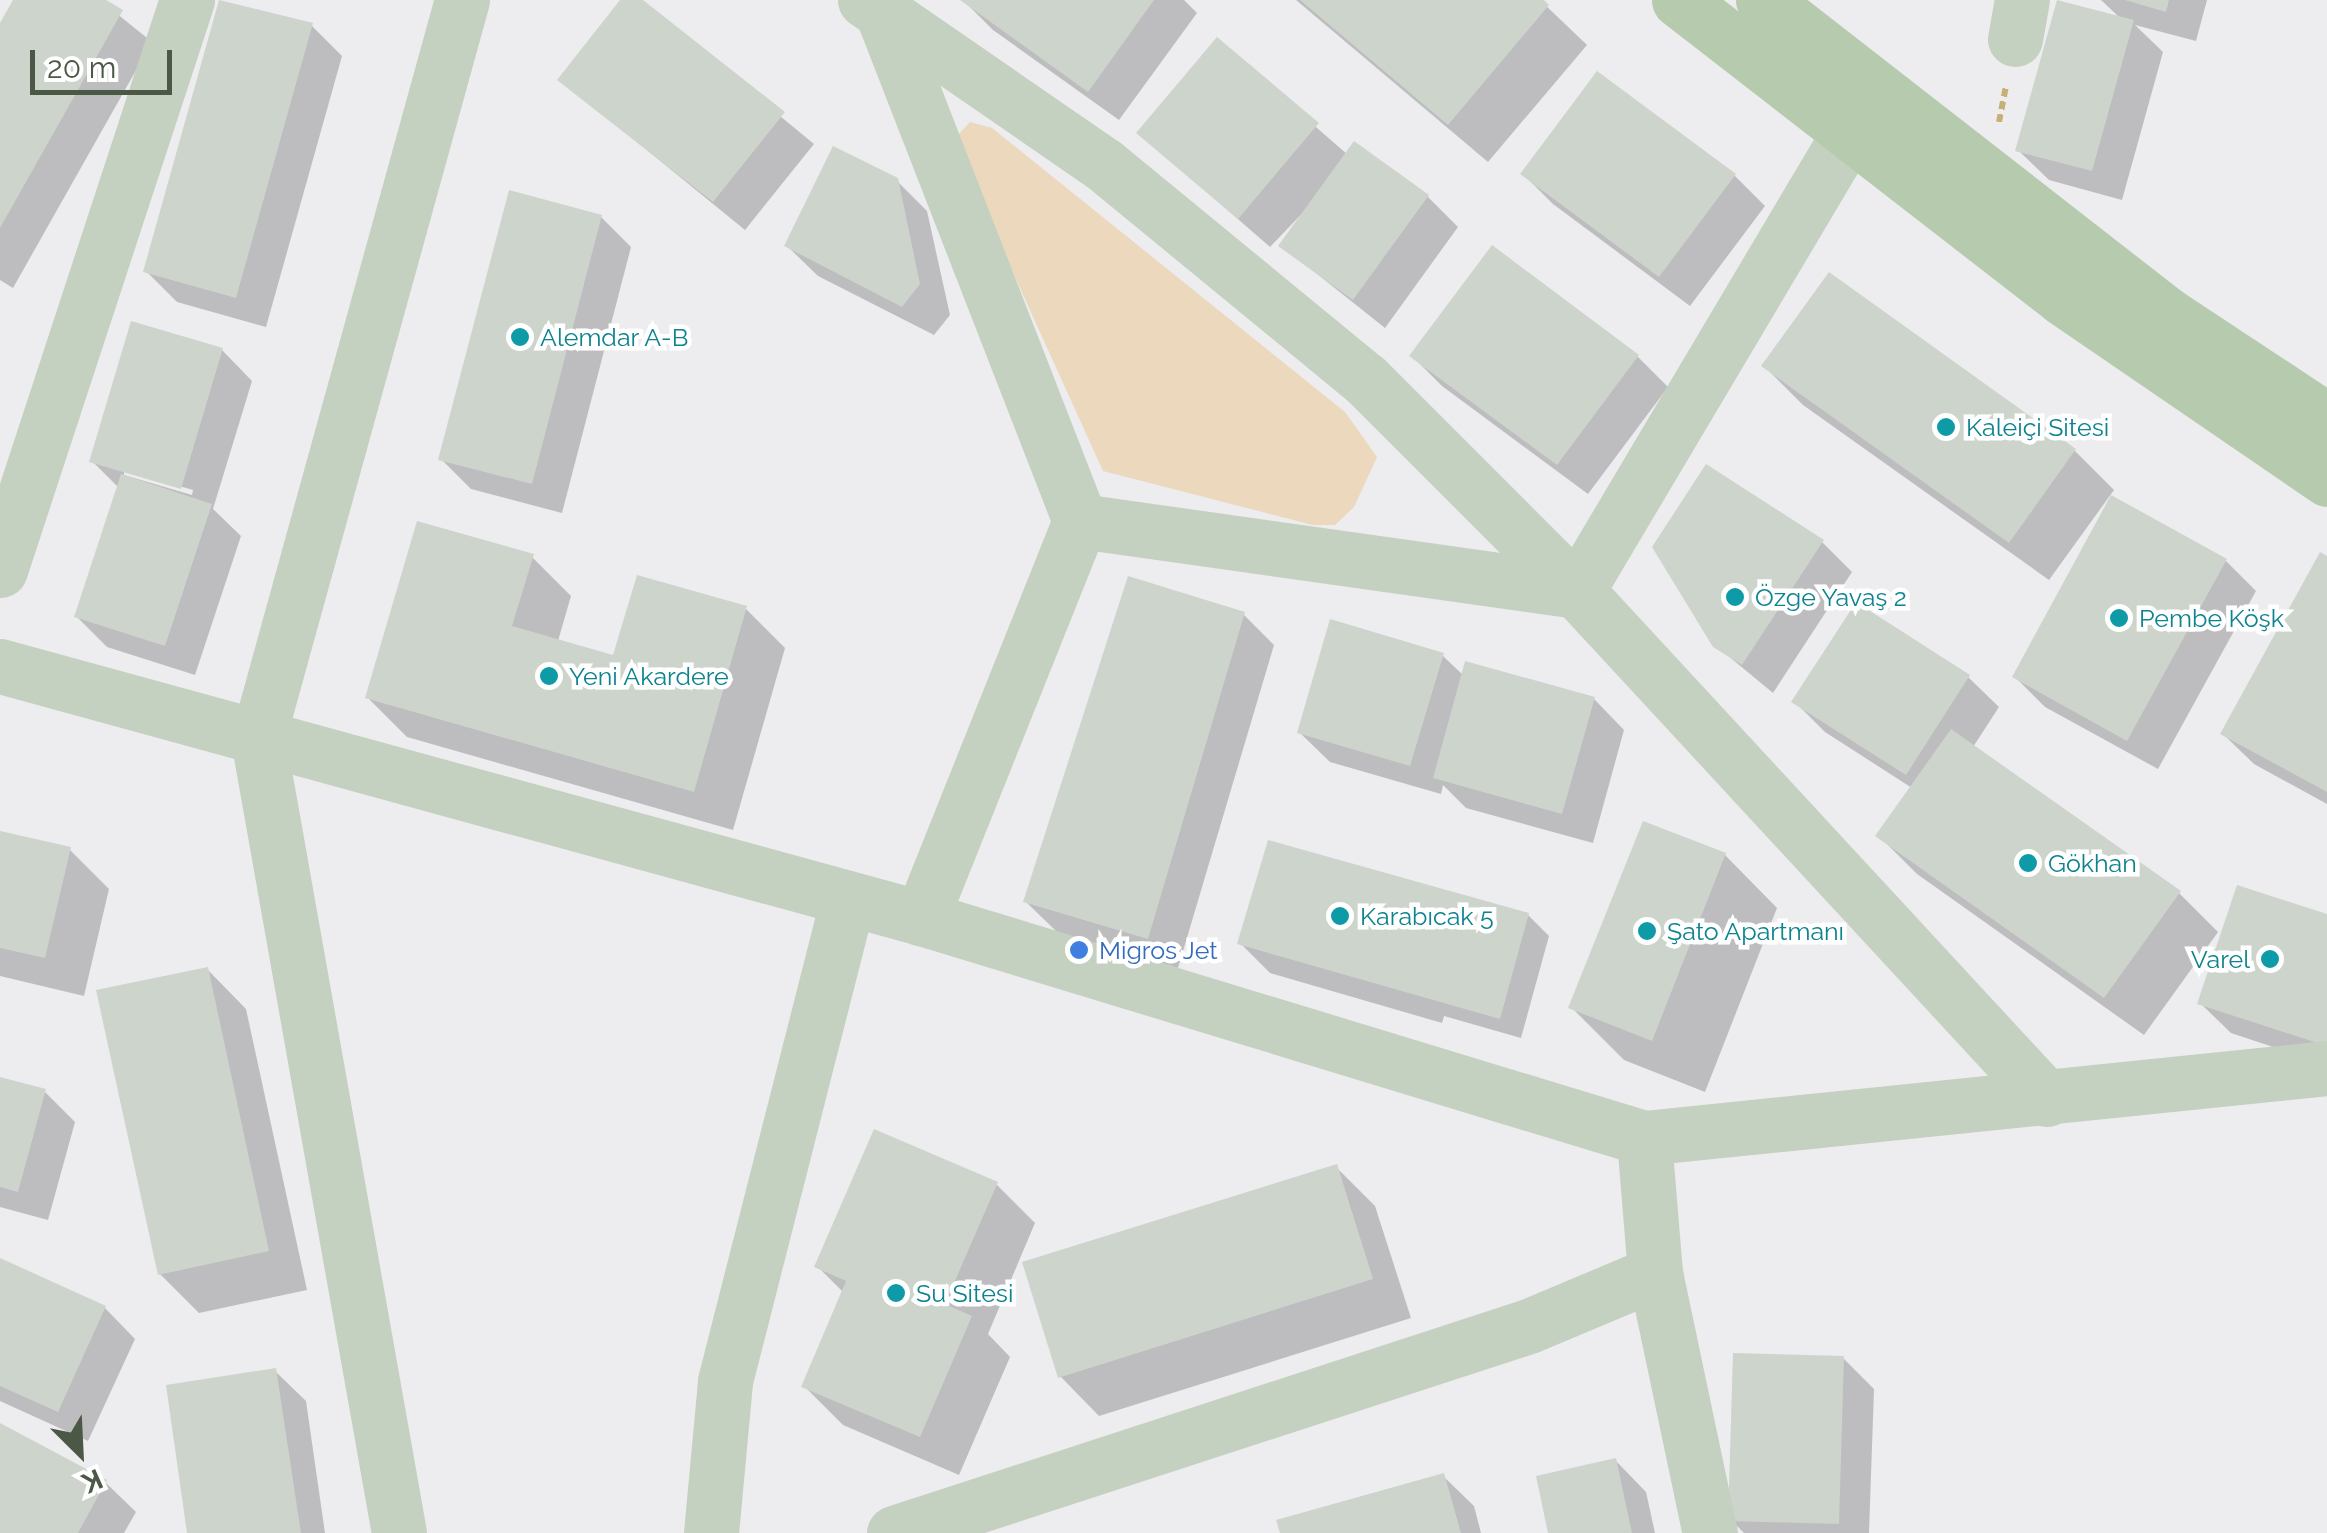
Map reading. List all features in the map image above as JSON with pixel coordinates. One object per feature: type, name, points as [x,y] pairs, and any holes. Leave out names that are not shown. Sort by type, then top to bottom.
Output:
[{"type":"main road","points":[[1679,0],[2172,378],[2327,478]]},
{"type":"main road","points":[[1763,0],[2182,326],[2327,420]]},
{"type":"street","points":[[0,570],[187,0]]},
{"type":"street","points":[[399,1533],[258,738],[462,0]]},
{"type":"street","points":[[876,3],[1080,521],[921,918]]},
{"type":"street","points":[[876,3],[1103,164],[1365,378],[1577,591],[2047,1098]]},
{"type":"street","points":[[1577,591],[1849,133]]},
{"type":"street","points":[[1080,521],[1577,591]]},
{"type":"street","points":[[0,666],[921,918],[1644,1138],[2327,1068]]},
{"type":"street","points":[[710,1533],[725,1381],[848,900]]},
{"type":"street","points":[[1644,1138],[1655,1273],[1710,1533]]},
{"type":"street","points":[[894,1533],[1530,1326],[1655,1273]]},
{"type":"path","points":[[1989,178],[2018,20]]},
{"type":"shaded area","points":[[970,122],[992,128],[1345,412],[1377,457],[1354,507],[1335,525],[1313,525],[1103,471],[965,167],[957,136]]},
{"type":"building","points":[[13,0],[106,0],[123,10],[0,228],[0,23]]},
{"type":"building","points":[[219,0],[313,23],[236,298],[143,272]]},
{"type":"building","points":[[620,0],[643,0],[785,112],[713,202],[557,80]]},
{"type":"building","points":[[960,0],[1154,0],[1088,92]]},
{"type":"building","points":[[1300,0],[1544,0],[1549,5],[1448,125]]},
{"type":"building","points":[[2057,0],[2134,20],[2092,171],[2015,151]]},
{"type":"building","points":[[2125,0],[2169,0],[2166,12]]},
{"type":"building","points":[[1217,37],[1319,123],[1238,219],[1136,133]]},
{"type":"building","points":[[1597,71],[1736,174],[1659,277],[1520,174]]},
{"type":"building","points":[[1354,141],[1429,195],[1353,300],[1278,246]]},
{"type":"building","points":[[833,146],[898,178],[920,284],[902,307],[784,246]]},
{"type":"building","name":"Alemdar A-B","points":[[509,190],[602,215],[532,484],[438,460]]},
{"type":"building","points":[[1492,245],[1639,355],[1557,465],[1409,356]]},
{"type":"building","name":"Kaleiçi Sitesi","points":[[1829,272],[2076,449],[2009,543],[1761,366]]},
{"type":"building","points":[[131,321],[223,348],[181,489],[89,462]]},
{"type":"building","name":"Özge Yavaş 2","points":[[1706,464],[1824,540],[1742,665],[1713,647],[1652,547]]},
{"type":"building","points":[[121,474],[212,504],[165,646],[74,617]]},
{"type":"building","name":"Pembe Köşk","points":[[2111,495],[2227,559],[2127,741],[2012,677]]},
{"type":"building","name":"Yeni Akardere","points":[[417,521],[534,554],[512,626],[613,655],[637,575],[747,606],[694,792],[365,698]]},
{"type":"building","points":[[2320,552],[2327,556],[2327,792],[2220,734]]},
{"type":"building","points":[[1128,576],[1245,612],[1148,939],[1023,902]]},
{"type":"building","points":[[1856,602],[1970,675],[1906,775],[1791,702]]},
{"type":"building","points":[[1330,619],[1444,653],[1410,766],[1297,733]]},
{"type":"building","points":[[1465,661],[1595,697],[1562,814],[1433,778]]},
{"type":"building","name":"Gökhan","points":[[1951,729],[2181,891],[2104,998],[1875,836]]},
{"type":"building","name":"Şato Apartmanı","points":[[1643,821],[1726,853],[1652,1041],[1568,1008]]},
{"type":"building","points":[[0,831],[71,847],[45,958],[0,948]]},
{"type":"building","name":"Karabıcak 5","points":[[1268,840],[1529,913],[1500,1019],[1237,944]]},
{"type":"building","name":"Varel","points":[[2237,885],[2327,914],[2327,1046],[2197,1004]]},
{"type":"building","points":[[208,967],[269,1251],[158,1275],[96,990]]},
{"type":"building","points":[[0,1077],[46,1089],[18,1192],[0,1187]]},
{"type":"building","name":"Su Sitesi","points":[[874,1129],[998,1182],[945,1304],[972,1316],[920,1437],[801,1387],[846,1281],[814,1267]]},
{"type":"building","points":[[1337,1164],[1373,1279],[1058,1378],[1022,1262]]},
{"type":"building","points":[[0,1258],[106,1306],[58,1412],[0,1386]]},
{"type":"building","points":[[1733,1353],[1844,1356],[1839,1524],[1728,1521]]},
{"type":"building","points":[[276,1368],[301,1533],[187,1533],[166,1385]]},
{"type":"building","points":[[0,1423],[107,1480],[78,1533],[0,1533]]},
{"type":"building","points":[[1616,1458],[1632,1533],[1548,1533],[1536,1476]]},
{"type":"building","points":[[1444,1473],[1461,1533],[1280,1533],[1276,1520]]},
{"type":"place","name":"Alemdar A-B","points":[[520,337]]},
{"type":"place","name":"Kaleiçi Sitesi","points":[[1946,427]]},
{"type":"place","name":"Özge Yavaş 2","points":[[1735,597]]},
{"type":"place","name":"Pembe Köşk","points":[[2119,618]]},
{"type":"place","name":"Yeni Akardere","points":[[549,676]]},
{"type":"place","name":"Gökhan","points":[[2028,863]]},
{"type":"place","name":"Karabıcak 5","points":[[1340,916]]},
{"type":"place","name":"Şato Apartmanı","points":[[1647,931]]},
{"type":"place","name":"Migros Jet","points":[[1079,950]]},
{"type":"place","name":"Varel","points":[[2270,959]]},
{"type":"place","name":"Su Sitesi","points":[[896,1293]]}]
